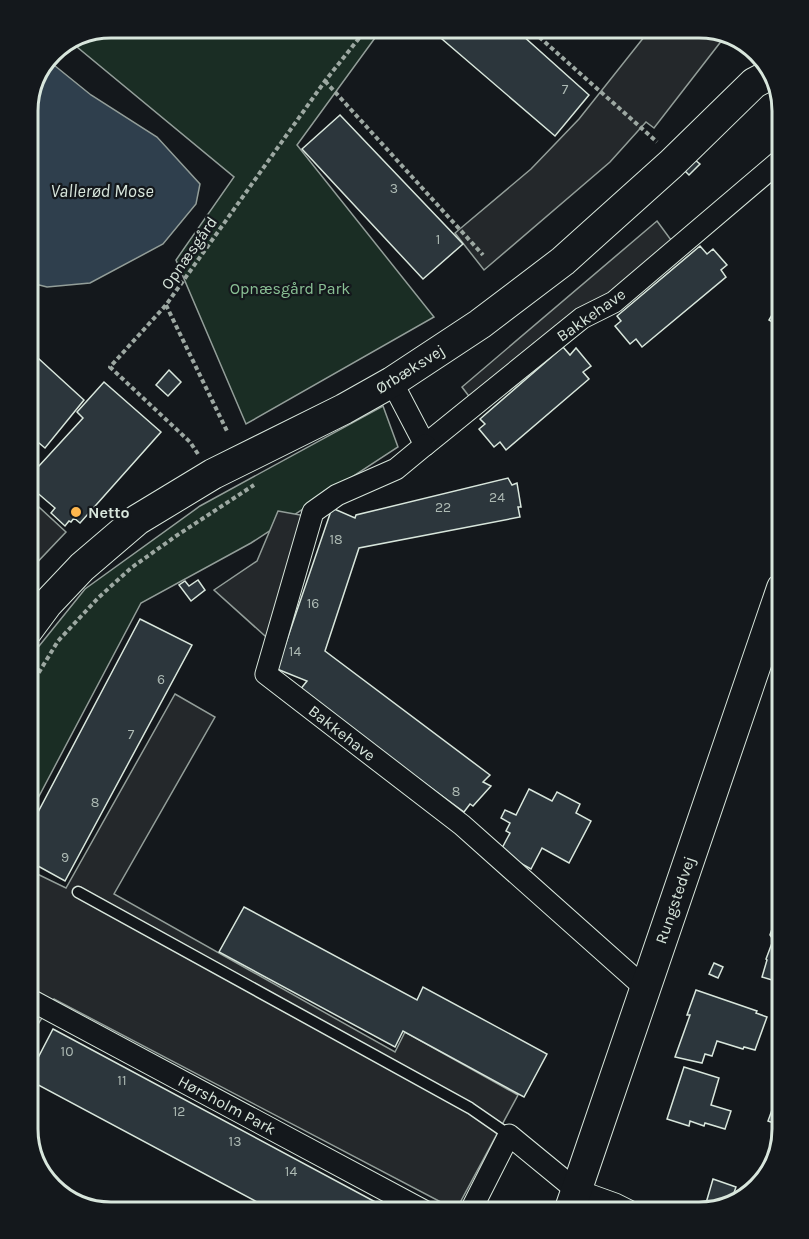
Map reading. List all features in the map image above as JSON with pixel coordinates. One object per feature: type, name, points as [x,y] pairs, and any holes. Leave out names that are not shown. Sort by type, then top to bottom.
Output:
[{"type":"street","name":"Ørbæksvej","points":[[38,616],[82,567],[137,520],[213,474],[344,409],[392,382],[480,324],[563,261],[671,164],[754,82],[764,77]]},
{"type":"street","name":"Bakkehave","points":[[645,988],[462,825],[266,674],[313,512],[337,495],[396,468],[582,318],[614,302],[772,168]]},
{"type":"street","points":[[392,382],[425,445]]},
{"type":"street","name":"Rungstedvej","points":[[573,1201],[772,617]]},
{"type":"street","name":"Hørsholm Park","points":[[38,1004],[406,1202]]},
{"type":"street","points":[[475,1202],[509,1135],[573,1201]]},
{"type":"lane","points":[[78,892],[470,1108],[509,1135]]},
{"type":"path","name":"Opnæsgård","points":[[213,474],[190,442],[110,367],[166,305],[325,81],[359,38]]},
{"type":"path","points":[[540,38],[658,143]]},
{"type":"path","points":[[325,81],[483,255]]},
{"type":"path","points":[[166,305],[227,431]]},
{"type":"path","points":[[38,674],[58,641],[98,598],[131,568],[256,484]]},
{"type":"green space","name":"Opnæsgård Park","points":[[111,38],[375,38],[297,145],[434,317],[246,424],[176,260],[234,177],[76,46],[87,41]]},
{"type":"green space","points":[[383,406],[398,447],[251,543],[141,603],[38,798],[38,647],[85,589],[200,506]]},
{"type":"shaded area","points":[[643,38],[703,38],[721,41],[654,128],[646,122],[610,162],[484,270],[455,233],[531,169],[579,119]]},
{"type":"shaded area","points":[[657,221],[674,244],[474,403],[462,387]]},
{"type":"shaded area","points":[[38,506],[66,532],[38,561]]},
{"type":"shaded area","points":[[278,511],[317,518],[275,645],[214,590],[257,561]]},
{"type":"shaded area","points":[[175,694],[215,717],[114,894],[395,1052],[405,1032],[518,1095],[461,1202],[440,1202],[54,999],[38,1024],[38,874],[66,888]]},
{"type":"water","name":"Vallerød Mose","points":[[54,65],[91,95],[157,137],[200,184],[196,204],[163,244],[90,283],[47,287],[38,285],[38,106],[45,78]]},
{"type":"building","points":[[441,38],[525,38],[589,95],[555,136]]},
{"type":"building","points":[[340,115],[463,244],[423,279],[302,149]]},
{"type":"building","points":[[695,160],[700,164],[689,175],[684,170]]},
{"type":"building","points":[[700,246],[707,254],[713,249],[727,265],[721,270],[726,277],[642,347],[636,339],[630,344],[615,326],[621,321],[617,316]]},
{"type":"building","points":[[563,347],[570,355],[576,348],[591,366],[583,372],[589,379],[506,450],[500,442],[494,447],[479,429],[485,424],[480,419]]},
{"type":"building","points":[[38,358],[84,400],[45,448],[38,442]]},
{"type":"building","points":[[169,370],[181,382],[168,396],[156,385]]},
{"type":"building","points":[[104,382],[161,432],[80,523],[74,518],[65,526],[51,513],[55,508],[38,493],[38,467],[83,418],[77,412]]},
{"type":"building","points":[[508,478],[512,485],[517,483],[521,507],[518,507],[520,517],[359,548],[325,651],[490,775],[483,782],[491,786],[473,806],[470,804],[464,812],[299,691],[307,681],[277,669],[332,508],[355,518],[356,515]]},
{"type":"building","points":[[198,580],[205,590],[191,601],[179,585],[185,581],[189,586]]},
{"type":"building","points":[[140,619],[192,645],[65,881],[38,866],[38,812]]},
{"type":"building","points":[[529,789],[552,801],[557,792],[580,804],[576,813],[591,821],[569,863],[542,848],[531,869],[500,852],[510,833],[506,831],[510,823],[501,818],[505,810],[516,815]]},
{"type":"building","points":[[244,907],[417,1000],[423,987],[547,1054],[524,1097],[403,1031],[395,1047],[219,952]]},
{"type":"building","points":[[772,943],[772,980],[762,977]]},
{"type":"building","points":[[714,963],[723,967],[718,978],[709,974]]},
{"type":"building","points":[[696,990],[757,1011],[756,1013],[767,1017],[755,1050],[717,1041],[712,1056],[705,1054],[702,1063],[675,1057]]},
{"type":"building","points":[[53,1029],[374,1201],[256,1201],[38,1085],[38,1058]]},
{"type":"building","points":[[684,1067],[719,1078],[711,1105],[731,1111],[725,1129],[690,1121],[689,1126],[667,1119]]},
{"type":"building","points":[[772,1110],[772,1122],[768,1121]]},
{"type":"building","points":[[713,1179],[736,1187],[734,1192],[707,1201]]},
{"type":"place","name":"Netto","points":[[76,512]]}]
